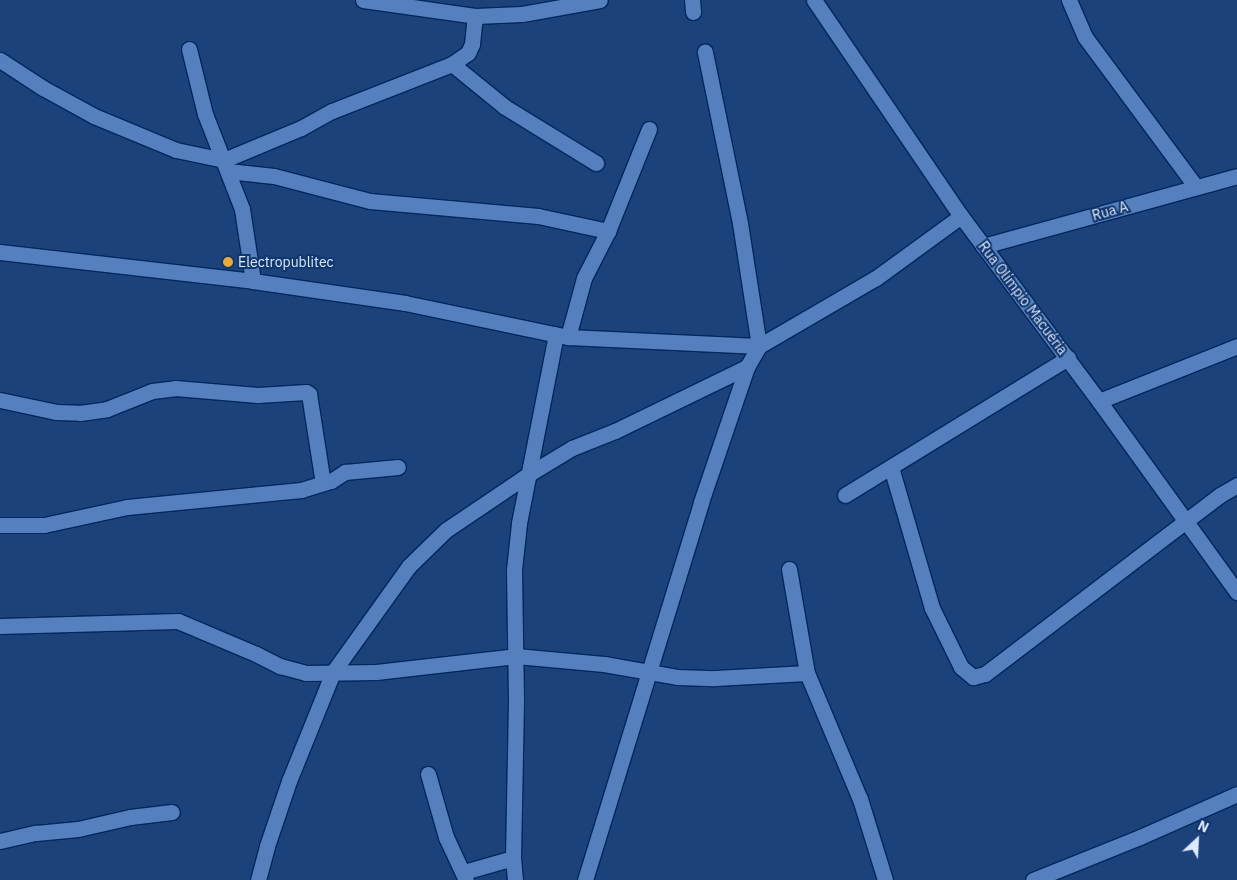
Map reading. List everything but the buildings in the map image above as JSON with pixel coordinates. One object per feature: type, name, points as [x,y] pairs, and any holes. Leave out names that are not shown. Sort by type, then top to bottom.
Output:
[{"type":"street","points":[[363,0],[475,16],[522,14],[600,0]]},
{"type":"street","name":"Rua Olímpio Macuéria","points":[[814,0],[961,216],[1100,401],[1237,592]]},
{"type":"street","points":[[1070,0],[1085,37],[1196,187]]},
{"type":"street","points":[[226,166],[332,111],[452,64],[468,53],[472,44],[475,16]]},
{"type":"street","points":[[189,49],[205,114],[242,209],[253,281]]},
{"type":"street","points":[[705,52],[740,223],[759,346]]},
{"type":"street","points":[[0,60],[94,116],[176,150],[226,166],[274,176],[370,201],[538,216],[608,231]]},
{"type":"street","points":[[452,64],[505,107],[596,164]]},
{"type":"street","points":[[515,880],[513,858],[516,656],[514,570],[520,523],[529,474],[562,336],[584,278],[608,231],[648,129]]},
{"type":"street","name":"Rua A","points":[[983,246],[1237,176]]},
{"type":"street","points":[[585,880],[649,672],[747,367],[759,346],[876,278],[961,216]]},
{"type":"street","points":[[0,252],[253,281],[405,303],[562,336],[759,346]]},
{"type":"street","points":[[1100,401],[1237,346]]},
{"type":"street","points":[[846,495],[1068,358]]},
{"type":"street","points":[[258,880],[267,846],[289,781],[333,672],[409,566],[446,530],[529,474],[572,448],[615,432],[747,367]]},
{"type":"street","points":[[0,400],[56,412],[80,413],[107,409],[152,391],[176,388],[258,395],[306,392],[309,394],[323,483]]},
{"type":"street","points":[[0,525],[44,525],[127,507],[249,497],[300,490],[323,483],[345,472],[398,467]]},
{"type":"street","points":[[891,467],[932,608],[960,667],[973,677],[985,674],[1220,495],[1237,485]]},
{"type":"street","points":[[789,569],[807,673],[860,799],[885,880]]},
{"type":"street","points":[[0,626],[154,620],[178,621],[225,640],[280,666],[306,673],[376,672],[516,656],[558,658],[676,677],[715,678],[807,673]]},
{"type":"street","points":[[428,774],[446,836],[465,876],[513,858]]},
{"type":"street","points":[[1041,879],[1140,838],[1237,794]]},
{"type":"street","points":[[0,841],[78,829],[130,817],[172,812]]},
{"type":"place","name":"Electropublitec","points":[[228,262]]}]
